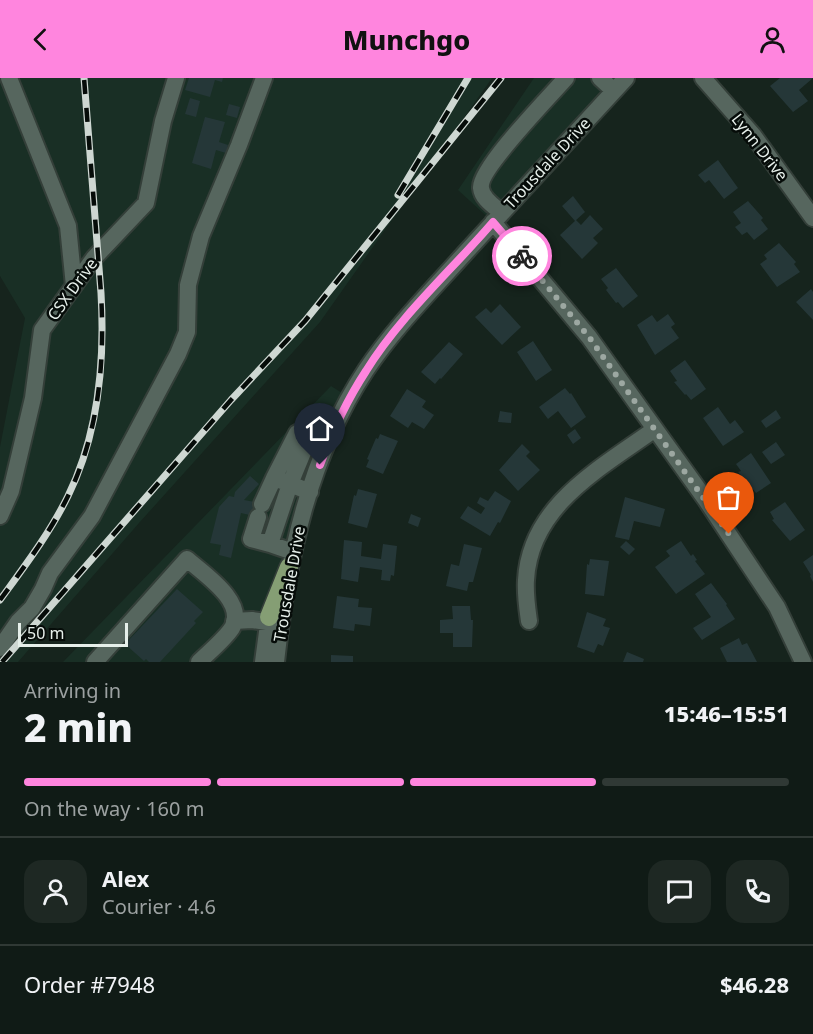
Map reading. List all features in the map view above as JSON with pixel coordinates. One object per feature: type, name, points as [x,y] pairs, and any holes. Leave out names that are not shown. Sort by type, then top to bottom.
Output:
[{"type":"main road","points":[[272,621],[291,559]]},
{"type":"street","points":[[9,78],[68,226],[74,286]]},
{"type":"street","name":"CSX Drive","points":[[0,516],[11,491],[33,398],[42,330],[94,258],[146,203],[163,122],[176,78]]},
{"type":"street","points":[[0,648],[18,622],[32,608],[50,573],[93,516],[178,354],[187,332],[188,285],[201,236],[239,146],[264,78]]},
{"type":"street","points":[[566,78],[498,156],[481,182],[482,193],[497,217],[589,337],[706,500],[777,607],[803,662]]},
{"type":"street","points":[[600,78],[614,91]]},
{"type":"street","name":"Trousdale Drive","points":[[291,559],[310,492],[338,422],[366,370],[409,315],[626,78]]},
{"type":"street","name":"Lynn Drive","points":[[703,78],[753,135],[813,218]]},
{"type":"street","points":[[529,621],[526,588],[528,561],[533,544],[550,513],[576,487],[655,429]]},
{"type":"street","points":[[282,482],[310,492]]},
{"type":"street","points":[[282,482],[260,510],[251,539],[266,543],[291,559]]},
{"type":"street","points":[[266,543],[282,482]]},
{"type":"street","points":[[95,662],[187,559],[231,598],[234,609],[232,628],[199,662]]},
{"type":"street","points":[[234,621],[272,621],[263,662]]},
{"type":"street","name":"Trousdale Drive","points":[[272,621],[278,657]]},
{"type":"shaded area","points":[[0,78],[492,78],[320,322],[139,523],[18,662],[0,662],[0,447],[25,318],[0,276]]},
{"type":"shaded area","points":[[534,78],[626,78],[493,222],[458,190]]},
{"type":"shaded area","points":[[331,386],[350,398],[311,487],[276,662],[63,662]]},
{"type":"building","points":[[189,78],[223,78],[222,82],[215,80],[210,97],[185,90]]},
{"type":"building","points":[[780,78],[813,78],[799,90],[808,101],[793,112],[770,86]]},
{"type":"building","points":[[190,98],[200,101],[196,117],[185,114]]},
{"type":"building","points":[[229,104],[240,107],[237,118],[226,115]]},
{"type":"building","points":[[205,117],[225,122],[219,142],[228,145],[226,153],[216,150],[211,169],[192,163]]},
{"type":"building","points":[[718,160],[738,188],[724,199],[709,180],[705,183],[698,175]]},
{"type":"building","points":[[573,196],[585,212],[575,221],[562,206]]},
{"type":"building","points":[[748,201],[763,218],[761,220],[768,229],[754,240],[747,232],[742,235],[735,227],[741,223],[733,212]]},
{"type":"building","points":[[590,215],[603,229],[593,238],[598,243],[582,259],[560,235],[576,220],[581,225]]},
{"type":"building","points":[[779,243],[796,262],[794,264],[800,272],[777,287],[760,264],[767,259],[764,255]]},
{"type":"building","points":[[616,268],[638,296],[623,308],[606,290],[608,288],[601,279]]},
{"type":"building","points":[[811,289],[813,292],[813,320],[796,302]]},
{"type":"building","points":[[500,304],[521,327],[502,345],[475,317],[486,308],[491,313]]},
{"type":"building","points":[[668,314],[675,324],[671,327],[679,338],[655,355],[637,325],[652,315],[657,322]]},
{"type":"building","points":[[533,341],[552,370],[536,381],[517,352]]},
{"type":"building","points":[[449,342],[463,354],[435,384],[421,372]]},
{"type":"building","points":[[685,360],[706,389],[691,400],[674,382],[677,381],[670,371]]},
{"type":"building","points":[[565,388],[571,393],[586,417],[571,428],[558,411],[548,419],[539,407]]},
{"type":"building","points":[[407,389],[426,401],[422,407],[434,415],[424,429],[412,422],[408,428],[390,416]]},
{"type":"building","points":[[718,407],[730,424],[735,420],[744,432],[723,446],[703,418]]},
{"type":"building","points":[[776,410],[781,418],[766,428],[761,421]]},
{"type":"building","points":[[500,411],[512,413],[511,423],[498,422]]},
{"type":"building","points":[[575,429],[581,438],[573,444],[567,435]]},
{"type":"building","points":[[380,434],[398,441],[383,474],[366,467],[369,460],[367,459]]},
{"type":"building","points":[[776,442],[785,455],[771,464],[762,452]]},
{"type":"building","points":[[522,444],[530,452],[526,456],[540,470],[518,491],[499,470]]},
{"type":"building","points":[[751,453],[771,483],[756,493],[738,472],[741,471],[736,464]]},
{"type":"building","points":[[250,476],[259,484],[244,500],[265,504],[262,518],[241,513],[231,558],[219,555],[221,545],[210,543],[219,507],[229,496],[234,497],[235,492]]},
{"type":"building","points":[[358,489],[377,494],[367,528],[348,523],[354,495],[356,496]]},
{"type":"building","points":[[495,491],[511,501],[500,523],[498,522],[490,536],[460,518],[468,506],[481,514],[485,508],[477,503],[480,497],[488,501]]},
{"type":"building","points":[[625,497],[665,509],[660,527],[634,521],[629,540],[615,537]]},
{"type":"building","points":[[785,502],[805,530],[790,541],[772,520],[774,519],[770,512]]},
{"type":"building","points":[[411,514],[421,518],[418,527],[408,523]]},
{"type":"building","points":[[344,540],[362,542],[361,556],[381,559],[383,544],[397,546],[394,576],[391,575],[390,581],[381,580],[382,570],[360,567],[358,582],[341,579]]},
{"type":"building","points":[[626,541],[635,549],[629,555],[620,547]]},
{"type":"building","points":[[681,541],[691,556],[693,554],[697,560],[695,561],[705,574],[676,594],[655,567],[670,556],[666,551]]},
{"type":"building","points":[[464,544],[482,548],[473,582],[469,582],[467,591],[446,586],[451,564],[459,566]]},
{"type":"building","points":[[813,555],[813,582],[803,562]]},
{"type":"building","points":[[590,559],[609,561],[604,596],[585,594],[587,564],[589,565]]},
{"type":"building","points":[[711,583],[735,619],[702,640],[693,628],[711,617],[695,594]]},
{"type":"building","points":[[177,589],[203,612],[194,621],[196,623],[160,662],[149,662],[146,659],[144,661],[125,644]]},
{"type":"building","points":[[337,596],[359,599],[358,607],[372,608],[370,626],[355,624],[354,631],[333,628]]},
{"type":"building","points":[[452,606],[470,606],[471,620],[473,620],[472,647],[453,647],[453,633],[440,633],[440,620],[453,619]]},
{"type":"building","points":[[587,612],[606,619],[603,626],[610,628],[603,646],[598,644],[594,653],[577,647]]},
{"type":"building","points":[[739,638],[742,645],[747,643],[757,662],[727,662],[720,648]]},
{"type":"building","points":[[627,652],[644,659],[643,662],[623,662]]},
{"type":"building","points":[[331,655],[353,656],[353,662],[331,662]]},
{"type":"railway","points":[[0,600],[45,536],[68,496],[87,447],[98,397],[102,345],[101,293],[84,78]]},
{"type":"railway","points":[[398,195],[468,78]]},
{"type":"railway","points":[[2,662],[231,400],[305,321],[501,78]]},
{"type":"way so far","points":[[522,256],[589,337],[729,534]]},
{"type":"route","points":[[320,465],[338,422],[366,370],[409,315],[493,222],[522,256]]}]
